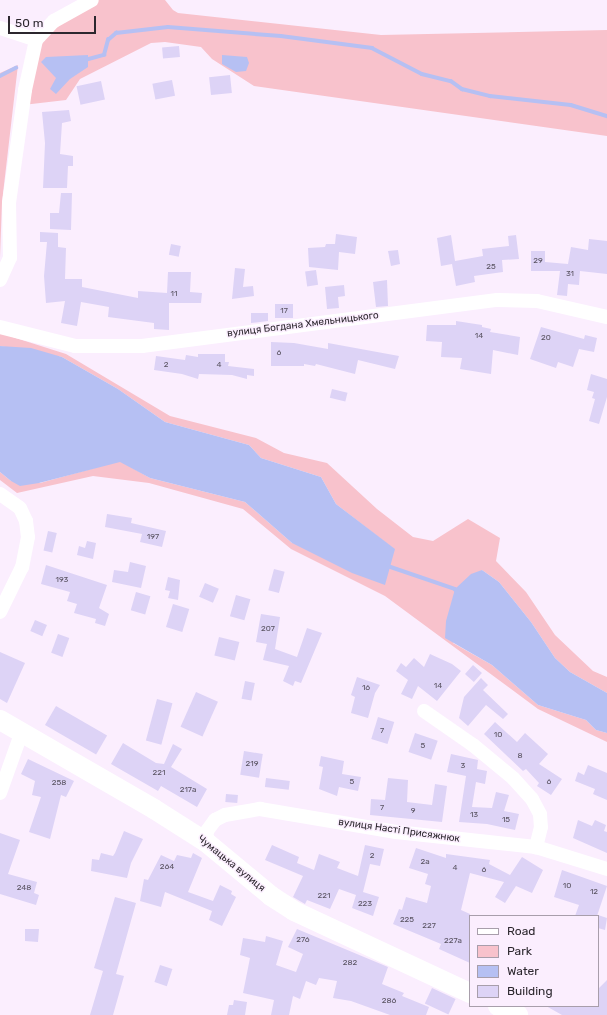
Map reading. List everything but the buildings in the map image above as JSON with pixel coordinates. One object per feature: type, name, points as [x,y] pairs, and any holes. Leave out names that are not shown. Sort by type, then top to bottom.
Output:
[{"type":"street","points":[[0,280],[10,258],[9,203],[25,90],[36,40],[54,21],[92,0]]},
{"type":"street","points":[[0,28],[36,40]]},
{"type":"street","name":"вулиця Богдана Хмельницького","points":[[0,327],[75,346],[142,346],[497,300],[537,301],[607,317]]},
{"type":"street","points":[[0,494],[20,508],[26,521],[28,537],[22,567],[0,612]]},
{"type":"street","points":[[424,711],[473,745],[513,778],[532,799],[540,814],[541,827],[536,847]]},
{"type":"street","name":"Чумацька вулиця","points":[[0,720],[21,734],[154,809],[206,842],[271,896],[294,911],[469,993]]},
{"type":"street","points":[[0,793],[21,734]]},
{"type":"street","name":"вулиця Насті Присяжнюк","points":[[206,842],[208,831],[214,820],[225,815],[260,809],[396,832],[536,847],[607,869]]},
{"type":"street","points":[[500,1007],[518,1015]]},
{"type":"green space","points":[[92,0],[165,0],[173,10],[178,13],[381,35],[607,30],[607,136],[254,86],[212,59],[201,47],[165,42],[151,43],[80,79],[66,100],[23,105],[36,40]]},
{"type":"green space","points":[[18,65],[2,202],[0,258],[0,73]]},
{"type":"green space","points":[[0,333],[66,354],[170,416],[256,438],[284,453],[327,463],[377,509],[413,537],[433,541],[468,519],[500,538],[496,561],[526,592],[555,635],[593,671],[607,677],[607,693],[570,672],[555,658],[531,622],[499,582],[482,570],[453,643],[492,665],[538,705],[586,720],[596,730],[607,733],[607,742],[538,709],[385,596],[291,549],[243,509],[149,483],[93,476],[17,493],[0,480],[0,472],[11,481],[40,483],[120,461],[150,478],[245,502],[292,543],[394,549],[336,504],[321,477],[261,458],[249,445],[165,422],[118,389],[62,357],[0,346]]},
{"type":"water","points":[[88,55],[88,67],[70,79],[56,94],[50,89],[56,78],[41,62],[46,57]]},
{"type":"water","points":[[222,55],[247,57],[249,63],[246,71],[236,72],[222,64]]},
{"type":"water","points":[[0,346],[31,348],[62,357],[118,389],[165,422],[249,445],[261,458],[321,477],[336,504],[395,549],[385,585],[352,573],[292,543],[245,502],[150,478],[120,462],[39,483],[20,486],[11,481],[0,472]]},
{"type":"water","points":[[482,570],[499,582],[531,622],[555,658],[570,672],[607,693],[607,733],[596,730],[586,720],[538,705],[492,665],[445,638],[446,621],[455,589],[471,574]]},
{"type":"waterway","points":[[85,60],[104,55],[108,40],[116,33],[168,27],[281,36],[372,48],[422,74],[451,81],[462,89],[490,96],[571,105],[607,116]]},
{"type":"waterway","points":[[0,76],[16,68]]},
{"type":"waterway","points":[[388,566],[455,589],[458,593]]}]
